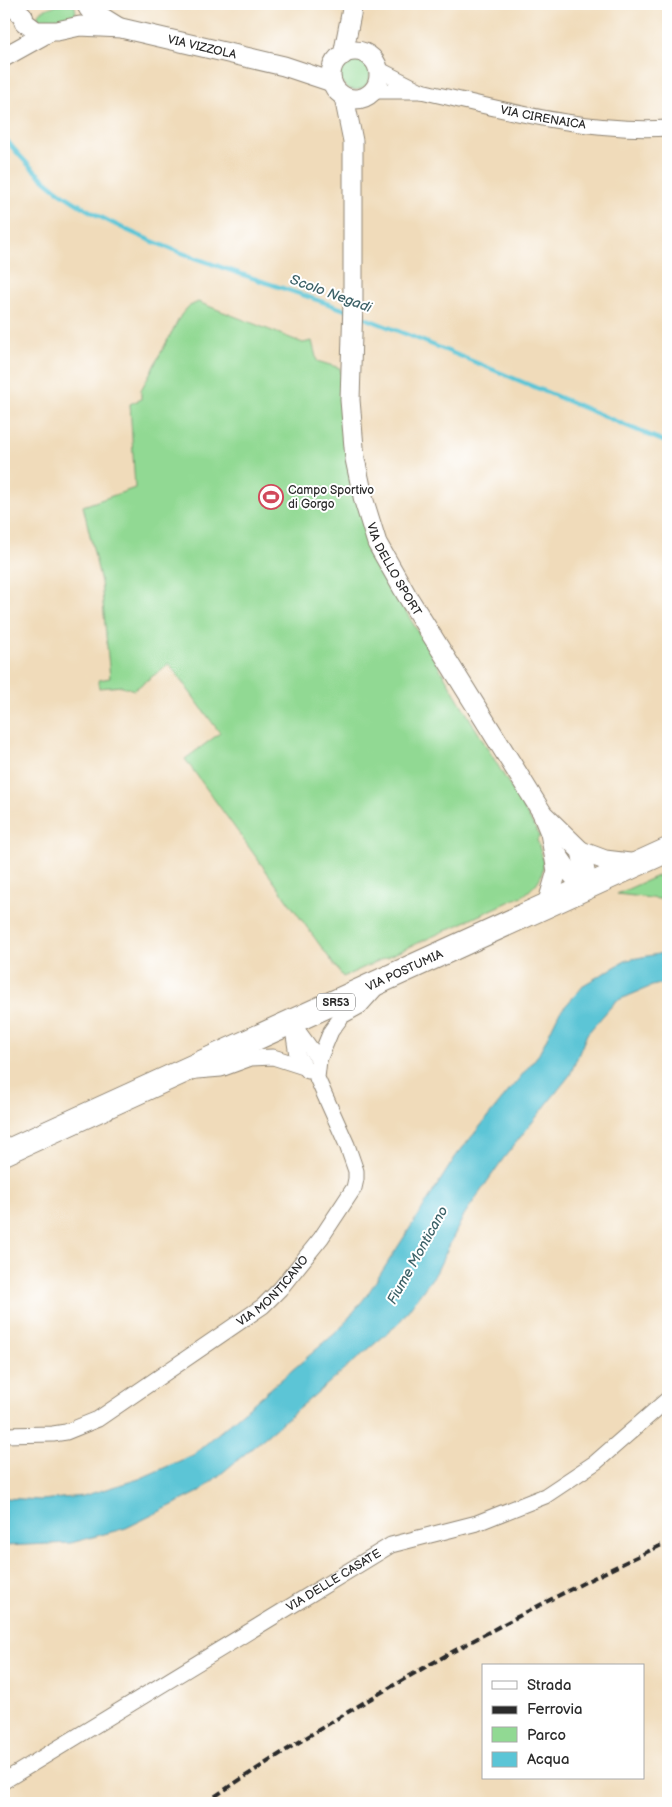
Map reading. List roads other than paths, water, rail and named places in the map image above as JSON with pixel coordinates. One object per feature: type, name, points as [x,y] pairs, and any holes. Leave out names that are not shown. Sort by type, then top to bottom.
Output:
[{"type":"main road","name":"VIA POSTUMIA","points":[[4,1153],[668,850]]},
{"type":"street","points":[[353,5],[373,62],[378,84],[370,94],[351,99],[338,89],[331,75],[339,59],[353,5]]},
{"type":"street","points":[[23,11],[36,31],[49,32]]},
{"type":"street","points":[[4,53],[23,11]]},
{"type":"street","name":"VIA VIZZOLA","points":[[49,32],[86,11],[121,28],[284,66],[338,89]]},
{"type":"street","points":[[4,57],[49,32]]},
{"type":"street","points":[[339,59],[356,52],[373,62]]},
{"type":"street","name":"VIA VIZZOLA","points":[[284,66],[339,59]]},
{"type":"street","name":"VIA CIRENAICA","points":[[373,62],[421,91]]},
{"type":"street","name":"VIA DELLO SPORT","points":[[338,89],[353,141],[353,302],[350,400],[355,459],[364,501],[377,543],[406,594],[542,814],[581,851]]},
{"type":"street","name":"VIA CIRENAICA","points":[[370,94],[421,91],[491,107],[610,127],[668,128]]},
{"type":"street","name":"VIA DELLO SPORT","points":[[353,141],[370,94]]},
{"type":"street","points":[[542,814],[553,848],[557,872],[547,905]]},
{"type":"street","points":[[553,848],[568,870],[586,887]]},
{"type":"street","points":[[581,851],[586,867],[586,887]]},
{"type":"street","points":[[581,851],[605,860],[638,864]]},
{"type":"street","points":[[316,1078],[319,1060],[331,1031],[342,1016],[360,1006],[381,981]]},
{"type":"street","points":[[292,1022],[319,1060]]},
{"type":"street","points":[[292,1022],[297,1055],[304,1067],[316,1078]]},
{"type":"street","points":[[178,1074],[221,1068],[251,1058],[273,1057],[304,1067]]},
{"type":"street","name":"VIA MONTICANO","points":[[4,1434],[60,1433],[98,1420],[263,1306],[280,1289],[321,1238],[354,1188],[356,1179],[356,1171],[347,1145],[316,1078]]},
{"type":"street","name":"VIA DELLE CASATE","points":[[4,1781],[391,1545],[477,1523],[546,1496],[596,1462],[668,1400]]},
{"type":"water","name":"Fiume Monticano","points":[[668,952],[668,982],[652,986],[616,1001],[587,1034],[570,1075],[503,1159],[464,1215],[436,1273],[398,1324],[199,1492],[126,1528],[71,1543],[4,1546],[4,1498],[41,1500],[83,1496],[139,1479],[193,1455],[339,1330],[367,1295],[456,1156],[539,1054],[559,1013],[585,984],[627,960]]},
{"type":"waterway","name":"Scolo Negadi","points":[[4,137],[27,164],[54,188],[104,219],[172,249],[348,311]]},
{"type":"waterway","name":"Scolo Negadi","points":[[357,315],[668,443]]},
{"type":"railway","points":[[205,1803],[317,1731],[490,1631],[668,1542]]},
{"type":"place","name":"Campo Sportivo di Gorgo","points":[[271,497]]}]
